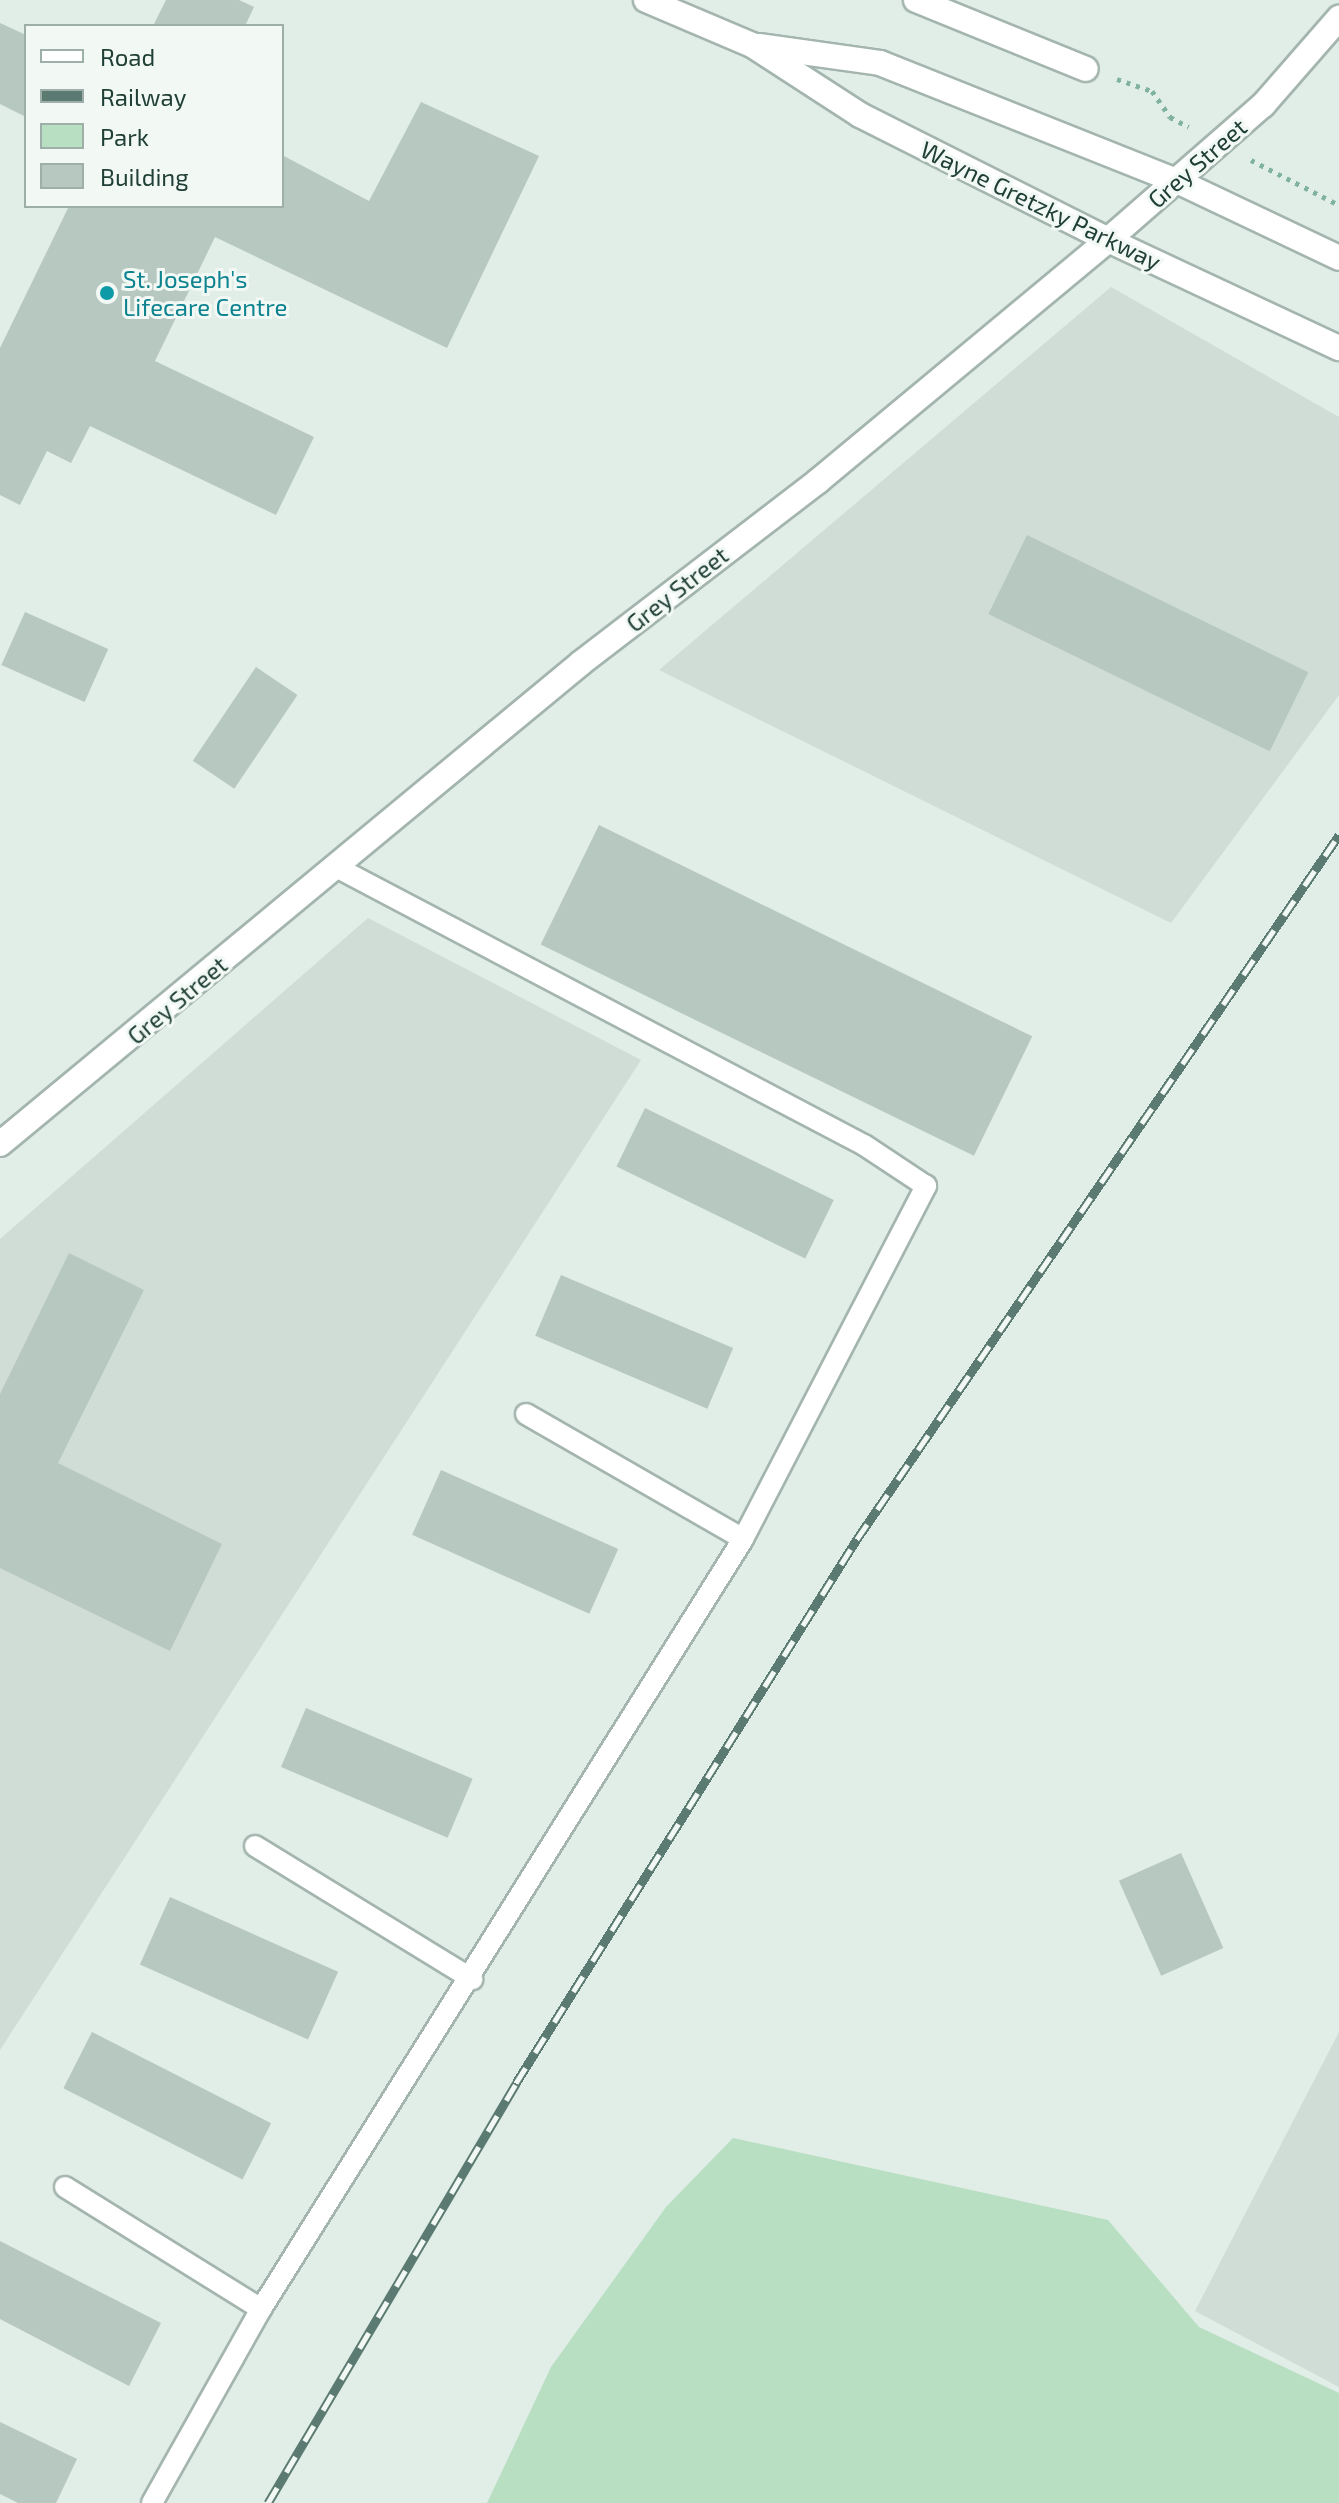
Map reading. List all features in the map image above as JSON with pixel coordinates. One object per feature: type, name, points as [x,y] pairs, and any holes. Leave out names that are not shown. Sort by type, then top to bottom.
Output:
[{"type":"street","name":"Wayne Gretzky Parkway","points":[[646,0],[752,45],[860,115],[1108,240],[1339,348]]},
{"type":"street","points":[[916,0],[1086,69]]},
{"type":"street","name":"Grey Street","points":[[0,1144],[338,868],[581,663],[818,481],[1108,240],[1263,105],[1339,18]]},
{"type":"street","name":"Wayne Gretzky Parkway","points":[[752,45],[880,63],[1177,181],[1339,258]]},
{"type":"lane","points":[[152,2503],[261,2309],[472,1979],[743,1539],[926,1186],[864,1145],[338,868]]},
{"type":"lane","points":[[526,1414],[743,1539]]},
{"type":"lane","points":[[255,1846],[472,1979]]},
{"type":"lane","points":[[65,2187],[261,2309]]},
{"type":"shaded area","points":[[1111,287],[1339,417],[1339,695],[1171,923],[659,670]]},
{"type":"shaded area","points":[[368,918],[641,1060],[0,2050],[0,1239]]},
{"type":"shaded area","points":[[1339,2032],[1339,2387],[1195,2311]]},
{"type":"green space","points":[[733,2138],[1108,2220],[1199,2327],[1339,2393],[1339,2503],[487,2503],[551,2367],[666,2207]]},
{"type":"building","points":[[166,0],[239,0],[254,7],[246,24],[154,24]]},
{"type":"building","points":[[0,23],[24,34],[24,116],[0,104]]},
{"type":"building","name":"St. Joseph's Lifecare Centre","points":[[421,102],[539,156],[447,348],[215,237],[155,361],[314,437],[276,515],[90,426],[71,463],[47,451],[20,505],[0,495],[0,348],[68,208],[284,208],[284,156],[369,201]]},
{"type":"building","points":[[1027,535],[1308,672],[1270,751],[988,614]]},
{"type":"building","points":[[25,612],[108,649],[85,702],[1,665]]},
{"type":"building","points":[[256,667],[297,695],[234,789],[193,761]]},
{"type":"building","points":[[599,825],[1032,1036],[974,1156],[541,945]]},
{"type":"building","points":[[645,1108],[834,1200],[805,1258],[617,1166]]},
{"type":"building","points":[[69,1253],[144,1290],[58,1463],[222,1544],[170,1651],[0,1568],[0,1394]]},
{"type":"building","points":[[561,1275],[733,1348],[707,1409],[535,1336]]},
{"type":"building","points":[[441,1470],[618,1549],[589,1614],[412,1535]]},
{"type":"building","points":[[306,1708],[473,1779],[448,1838],[281,1767]]},
{"type":"building","points":[[1181,1853],[1223,1948],[1161,1976],[1119,1881]]},
{"type":"building","points":[[170,1897],[338,1972],[308,2039],[140,1965]]},
{"type":"building","points":[[92,2032],[271,2123],[242,2179],[63,2088]]},
{"type":"building","points":[[0,2241],[161,2323],[129,2386],[0,2319]]},
{"type":"building","points":[[0,2422],[77,2459],[56,2503],[18,2503],[0,2494]]},
{"type":"railway","points":[[268,2503],[516,2083],[857,1539],[1339,835]]},
{"type":"place","name":"St. Joseph's Lifecare Centre","points":[[107,293]]}]
